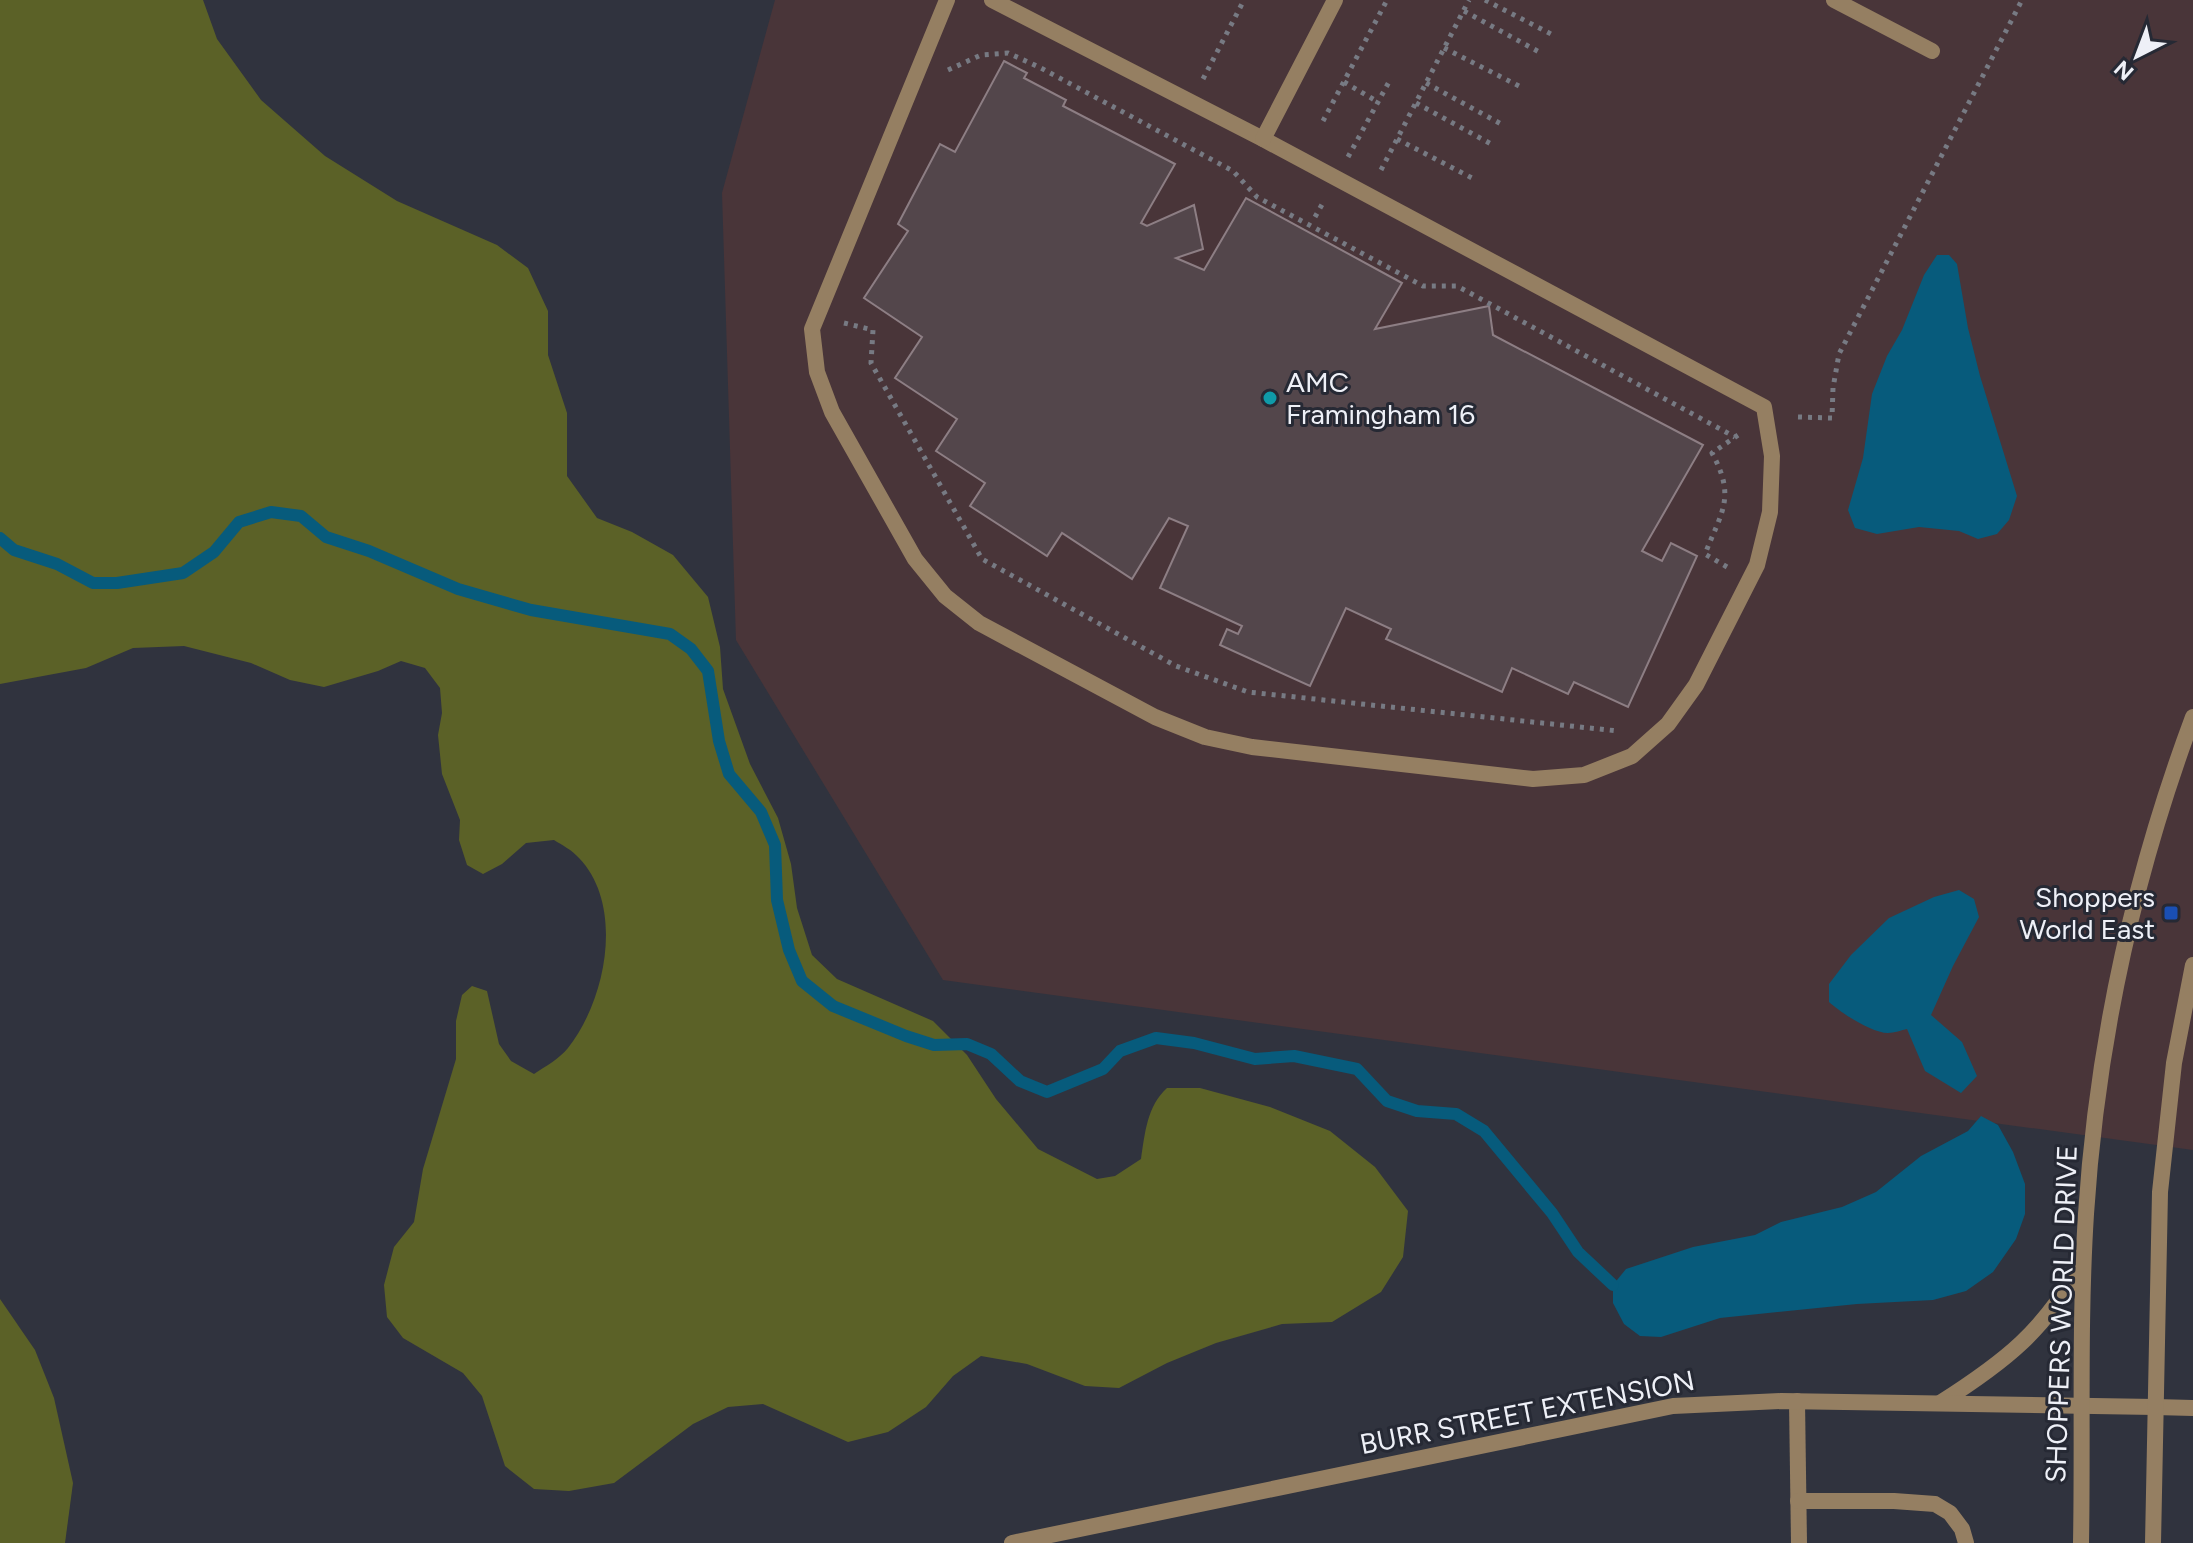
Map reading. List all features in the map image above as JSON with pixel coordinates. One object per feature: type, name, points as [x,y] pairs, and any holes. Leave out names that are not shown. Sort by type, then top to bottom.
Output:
[{"type":"street","points":[[947,0],[812,329],[817,372],[832,412],[915,559],[945,596],[979,623],[1155,717],[1205,737],[1252,747],[1533,779],[1584,775],[1632,756],[1668,724],[1696,685],[1757,565],[1770,512],[1772,456],[1764,407],[1263,139],[992,0]]},
{"type":"street","points":[[1263,139],[1335,0]]},
{"type":"street","points":[[1834,0],[1932,51]]},
{"type":"street","name":"SHOPPERS WORLD DRIVE","points":[[2081,1543],[2083,1261],[2103,1055],[2119,966],[2151,837],[2193,717]]},
{"type":"street","points":[[2153,1543],[2160,1192],[2168,1109],[2186,1037],[2193,965]]},
{"type":"street","points":[[1940,1403],[2018,1349],[2058,1303],[2083,1261]]},
{"type":"street","points":[[1797,1401],[1799,1543]]},
{"type":"street","name":"BURR STREET EXTENSION","points":[[1012,1543],[1649,1410],[1723,1402],[1797,1401],[2193,1408]]},
{"type":"street","points":[[1798,1501],[1935,1504],[1950,1513],[1962,1529],[1966,1543]]},
{"type":"path","points":[[1202,84],[1244,0]]},
{"type":"path","points":[[1323,121],[1387,0]]},
{"type":"path","points":[[1380,171],[1469,0]]},
{"type":"path","points":[[1485,0],[1551,34]]},
{"type":"path","points":[[1798,417],[1832,418],[1839,354],[2022,0]]},
{"type":"path","points":[[1464,11],[1541,53]]},
{"type":"path","points":[[1444,48],[1523,88]]},
{"type":"path","points":[[942,75],[981,55],[1008,53],[1233,171],[1257,197],[1423,286],[1457,286],[1735,437]]},
{"type":"path","points":[[1315,217],[1390,80]]},
{"type":"path","points":[[1344,82],[1378,102]]},
{"type":"path","points":[[1426,83],[1503,125]]},
{"type":"path","points":[[1416,103],[1493,145]]},
{"type":"path","points":[[1170,137],[1176,126]]},
{"type":"path","points":[[1397,139],[1474,179]]},
{"type":"path","points":[[849,309],[844,323],[873,330],[871,363],[982,559],[1176,666],[1248,692],[1619,731]]},
{"type":"path","points":[[1721,580],[1727,566],[1705,554],[1723,507],[1726,489],[1712,453],[1742,432]]},
{"type":"shaded area","points":[[775,0],[2193,0],[2193,1150],[943,980],[736,640],[722,193]]},
{"type":"green space","points":[[0,0],[203,0],[217,39],[261,100],[325,156],[397,201],[497,245],[528,268],[548,311],[548,355],[567,413],[567,476],[597,518],[632,532],[673,555],[708,597],[720,647],[723,689],[750,764],[778,818],[791,864],[797,908],[812,955],[837,979],[933,1021],[967,1055],[996,1099],[1038,1149],[1097,1179],[1115,1176],[1141,1159],[1151,1112],[1167,1088],[1200,1088],[1270,1107],[1330,1131],[1375,1167],[1408,1211],[1403,1257],[1381,1292],[1332,1322],[1282,1324],[1216,1343],[1167,1363],[1119,1388],[1085,1386],[1027,1364],[981,1356],[953,1376],[926,1407],[888,1432],[848,1442],[763,1404],[728,1407],[693,1424],[614,1483],[569,1491],[534,1489],[505,1466],[482,1396],[463,1373],[403,1338],[387,1317],[384,1285],[394,1247],[414,1222],[423,1169],[456,1059],[456,1021],[462,995],[472,986],[487,991],[499,1044],[511,1061],[534,1074],[548,1065],[568,1048],[592,1005],[605,953],[606,927],[602,901],[593,878],[579,858],[554,840],[526,843],[502,864],[483,874],[467,865],[459,840],[460,820],[442,774],[438,735],[442,713],[440,688],[425,668],[401,661],[324,687],[290,680],[251,663],[184,646],[133,648],[86,668],[0,684]]},
{"type":"green space","points":[[0,1299],[35,1350],[54,1398],[73,1483],[65,1543],[0,1543]]},
{"type":"water","points":[[1937,255],[1949,255],[1957,264],[1980,376],[2017,496],[2009,520],[1997,534],[1978,539],[1959,531],[1919,527],[1877,534],[1855,528],[1848,510],[1863,458],[1872,394],[1924,275]]},
{"type":"water","points":[[1959,890],[1974,899],[1979,917],[1931,1015],[1962,1042],[1977,1076],[1961,1093],[1925,1071],[1907,1029],[1888,1033],[1874,1030],[1829,1002],[1829,984],[1851,955],[1889,918],[1934,897]]},
{"type":"water","points":[[1981,1116],[1998,1125],[2013,1152],[2025,1184],[2025,1214],[2016,1239],[1993,1272],[1966,1291],[1933,1300],[1857,1304],[1720,1318],[1661,1337],[1640,1336],[1624,1324],[1613,1303],[1613,1285],[1626,1269],[1693,1247],[1755,1235],[1781,1222],[1842,1207],[1876,1192],[1921,1156],[1968,1131]]},
{"type":"building","name":"AMC Framingham 16","points":[[1004,61],[1027,73],[1024,78],[1066,100],[1063,106],[1175,164],[1141,223],[1147,226],[1194,205],[1203,249],[1176,258],[1204,270],[1246,198],[1402,283],[1375,329],[1489,306],[1493,335],[1703,445],[1642,551],[1662,561],[1671,543],[1697,556],[1628,707],[1574,682],[1568,694],[1512,668],[1502,692],[1386,639],[1391,629],[1346,608],[1310,686],[1220,645],[1227,629],[1238,634],[1242,626],[1160,588],[1188,526],[1169,518],[1132,579],[1062,533],[1047,556],[970,506],[985,483],[936,451],[957,419],[895,378],[922,337],[864,298],[908,231],[898,224],[940,144],[955,152]]},
{"type":"waterway","points":[[0,538],[14,550],[57,564],[93,583],[117,583],[183,573],[214,552],[239,522],[271,512],[301,516],[326,537],[369,551],[458,589],[531,610],[670,634],[691,649],[708,671],[719,741],[729,774],[761,812],[775,845],[777,900],[789,950],[802,981],[833,1006],[934,1045],[967,1044],[991,1054],[1020,1081],[1047,1092],[1103,1069],[1120,1051],[1156,1038],[1194,1043],[1255,1059],[1294,1056],[1357,1069],[1387,1101],[1417,1111],[1456,1114],[1484,1131],[1552,1213],[1578,1252],[1613,1285]]},
{"type":"place","name":"AMC Framingham 16","points":[[1270,398]]},
{"type":"place","name":"Shoppers World East","points":[[2171,913]]}]
